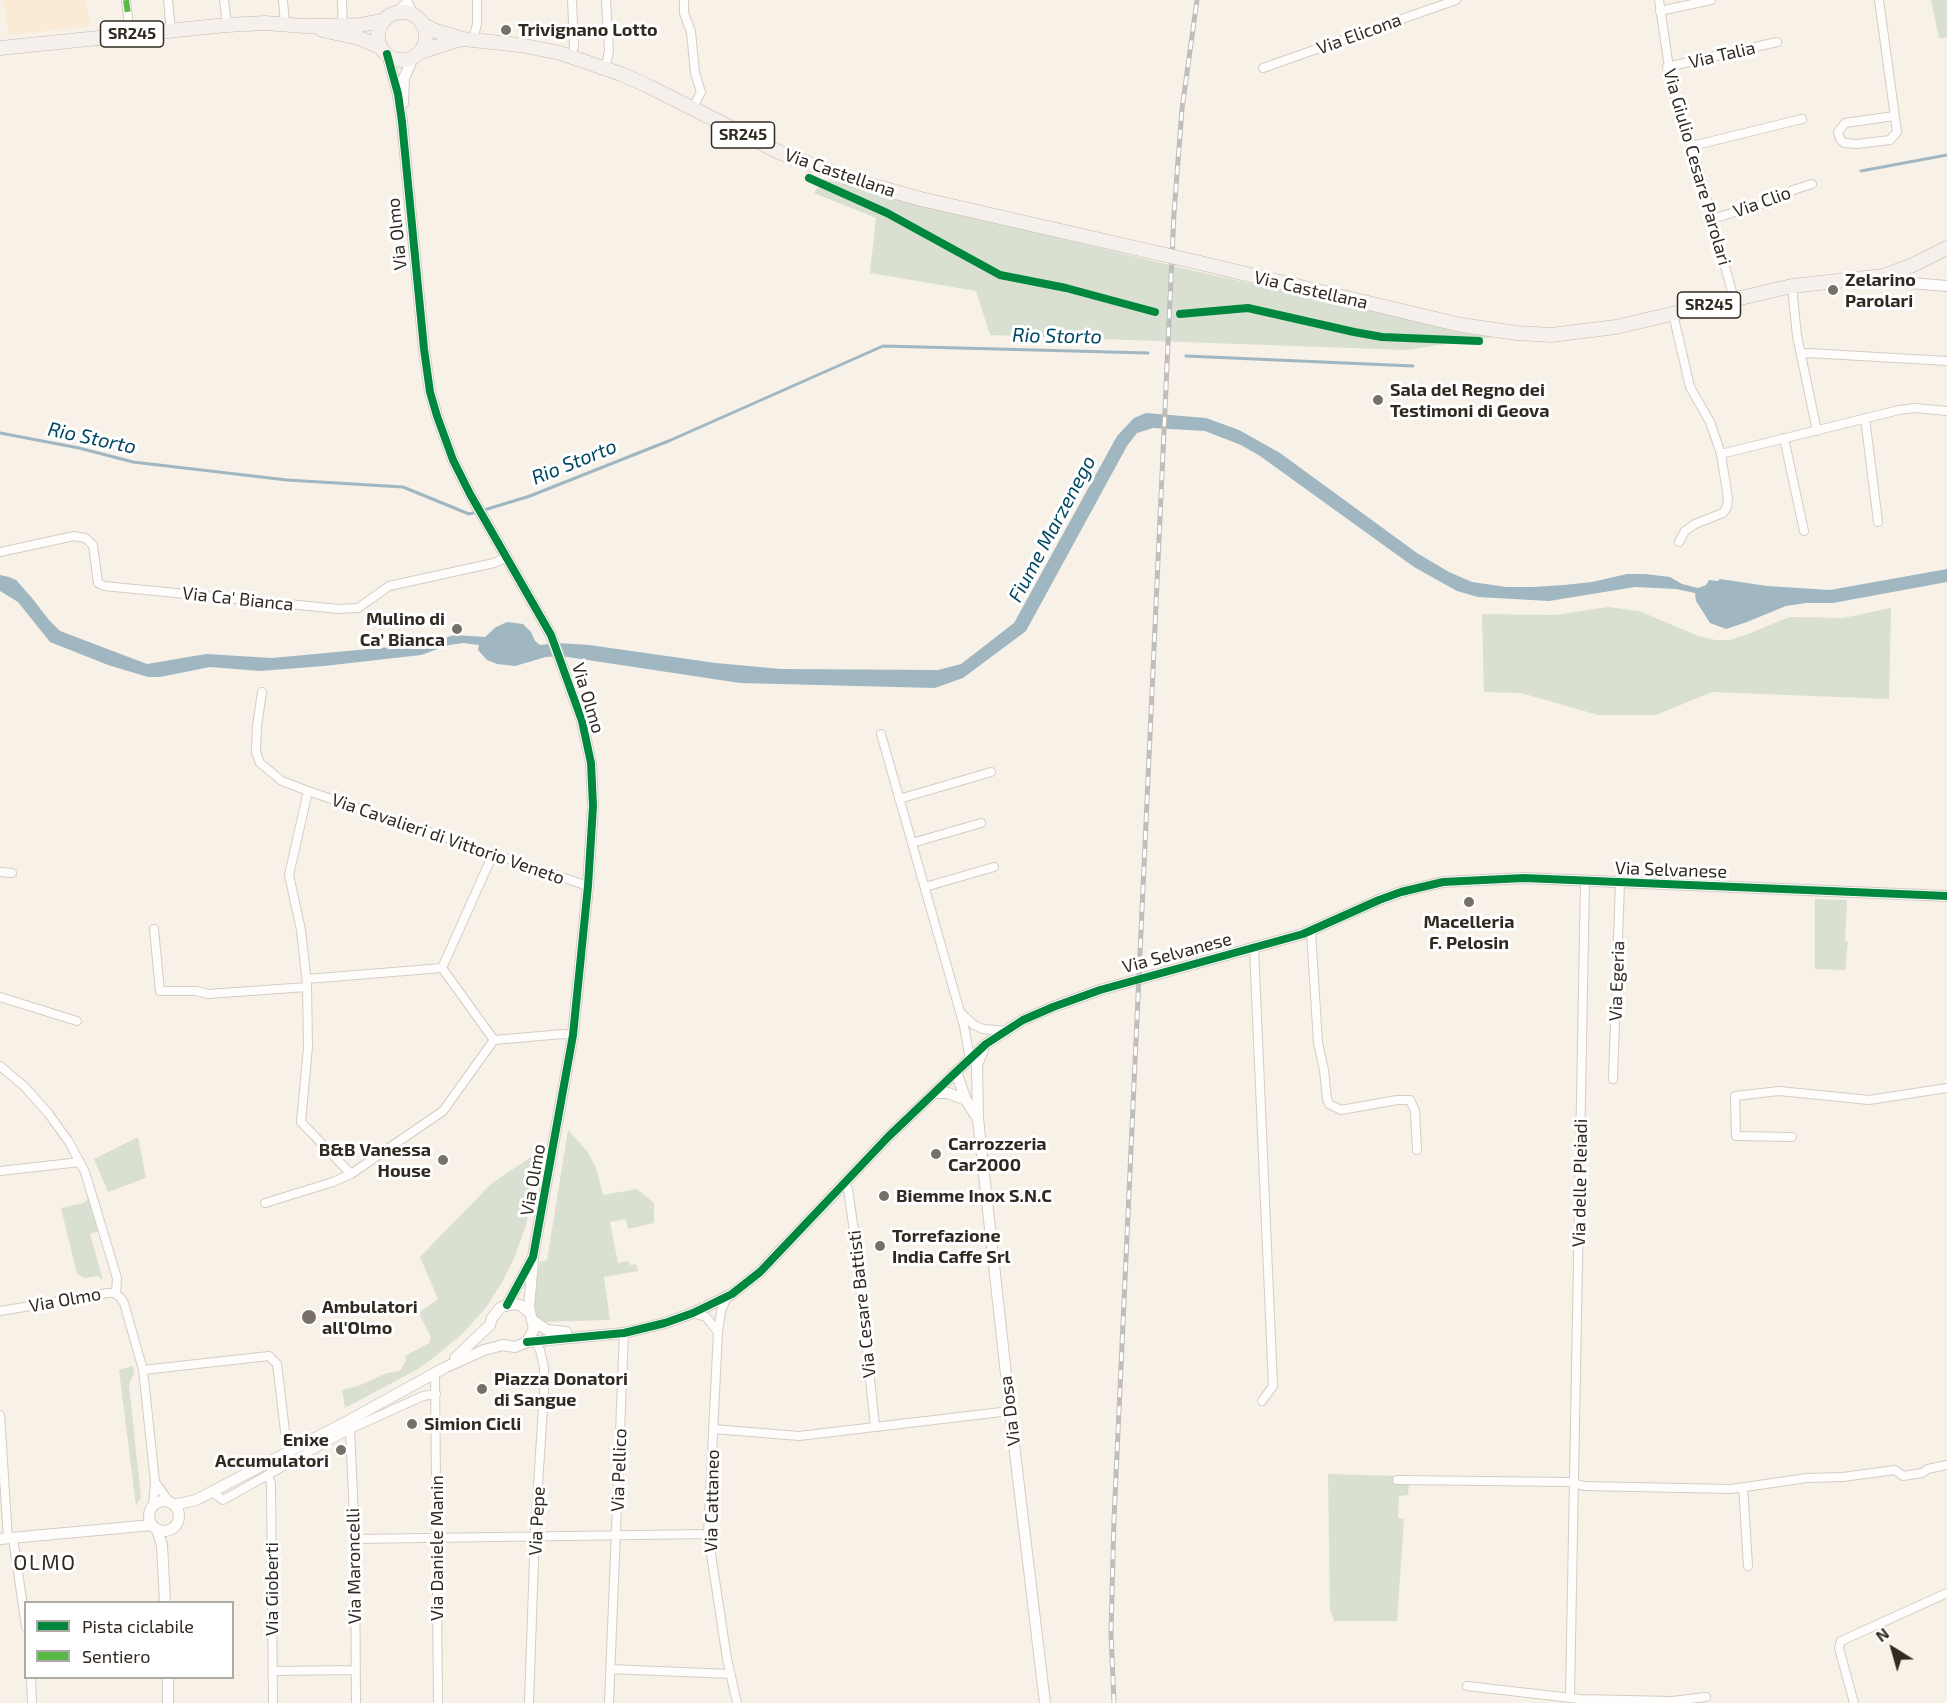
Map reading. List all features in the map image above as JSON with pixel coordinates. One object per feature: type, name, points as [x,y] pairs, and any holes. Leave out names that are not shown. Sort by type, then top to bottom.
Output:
[{"type":"main road","points":[[402,12],[418,20],[426,34],[425,42],[416,55],[403,60],[395,59],[383,51],[379,30],[390,17],[402,12]]},
{"type":"main road","name":"SR245","points":[[343,30],[390,17]]},
{"type":"main road","name":"Via Castellana","points":[[418,20],[436,31],[468,39],[532,47],[605,69],[648,86],[781,153],[853,180],[921,199],[1461,325],[1551,335],[1588,332],[1792,286],[1867,279]]},
{"type":"main road","name":"SR245","points":[[0,48],[265,23],[343,30],[383,51]]},
{"type":"main road","name":"Via Castellana","points":[[416,55],[468,39]]},
{"type":"main road","points":[[1867,279],[1896,272],[1947,248]]},
{"type":"street","points":[[126,0],[130,35]]},
{"type":"street","points":[[168,0],[171,31]]},
{"type":"street","points":[[224,0],[227,25]]},
{"type":"street","points":[[283,0],[285,25]]},
{"type":"street","points":[[342,0],[343,30]]},
{"type":"street","points":[[468,39],[477,24],[477,0]]},
{"type":"street","points":[[571,57],[574,46],[572,0]]},
{"type":"street","points":[[605,69],[609,51],[606,0]]},
{"type":"street","points":[[684,0],[684,13],[691,32],[695,73],[701,92],[693,108]]},
{"type":"street","name":"Via Elicona","points":[[1263,68],[1456,0]]},
{"type":"street","name":"Via Giulio Cesare Parolari","points":[[1659,0],[1667,67],[1676,103],[1692,146],[1734,298]]},
{"type":"street","points":[[1660,11],[1711,0]]},
{"type":"street","points":[[1880,0],[1897,132],[1890,140],[1852,145],[1840,139],[1838,132],[1845,123],[1894,116]]},
{"type":"street","points":[[390,17],[407,1],[418,20]]},
{"type":"street","name":"Via Talia","points":[[1667,67],[1777,42]]},
{"type":"street","points":[[383,51],[398,94],[402,122]]},
{"type":"street","points":[[402,122],[404,78],[416,55]]},
{"type":"street","points":[[1692,146],[1802,119]]},
{"type":"street","name":"Via Olmo","points":[[212,1492],[223,1500],[268,1476],[446,1367],[484,1350],[503,1346],[515,1347],[531,1341],[533,1257],[573,1035],[588,886],[592,806],[591,763],[582,721],[551,635],[470,494],[453,459],[437,417],[430,392],[420,316],[402,122]]},
{"type":"street","name":"Via Clio","points":[[1712,219],[1778,199],[1793,190],[1812,184]]},
{"type":"street","name":"Via Castellana","points":[[1867,279],[1947,286]]},
{"type":"street","points":[[1792,286],[1794,317],[1817,430]]},
{"type":"street","points":[[1673,314],[1690,387],[1714,431],[1721,454],[1728,498],[1727,507],[1723,513],[1695,524],[1685,531],[1679,542]]},
{"type":"street","points":[[1801,354],[1947,361]]},
{"type":"street","points":[[1721,454],[1906,409],[1947,411]]},
{"type":"street","points":[[1865,418],[1878,522]]},
{"type":"street","points":[[1784,438],[1804,531]]},
{"type":"street","name":"Via Ca' Bianca","points":[[0,552],[74,536],[85,537],[93,545],[98,583],[104,586],[339,609],[358,608],[388,586],[508,561]]},
{"type":"street","name":"Via Cavalieri di Vittorio Veneto","points":[[262,692],[256,752],[260,763],[282,781],[588,886]]},
{"type":"street","points":[[881,734],[960,1011],[970,1059]]},
{"type":"street","points":[[899,799],[990,772]]},
{"type":"street","name":"Via Cavalieri di Vittorio Veneto","points":[[308,791],[289,875],[301,930],[307,983],[308,1047],[301,1122],[351,1174]]},
{"type":"street","points":[[912,843],[981,823]]},
{"type":"street","points":[[442,968],[493,854]]},
{"type":"street","points":[[925,888],[994,867]]},
{"type":"street","points":[[0,872],[12,873]]},
{"type":"street","name":"Via Selvanese","points":[[531,1341],[624,1333],[664,1323],[727,1297],[760,1272],[843,1184],[986,1044],[1037,1014],[1100,990],[1311,931],[1379,900],[1420,887],[1443,882],[1518,878],[1947,896]]},
{"type":"street","name":"Via delle Pleiadi","points":[[1570,1696],[1585,881]]},
{"type":"street","name":"Via Egeria","points":[[1613,1079],[1620,883]]},
{"type":"street","points":[[154,929],[160,991],[196,991],[208,994],[442,968]]},
{"type":"street","points":[[1311,931],[1318,1043],[1329,1104],[1341,1110],[1410,1100],[1415,1111],[1417,1150]]},
{"type":"street","points":[[1254,948],[1273,1386],[1262,1401]]},
{"type":"street","points":[[442,968],[494,1040]]},
{"type":"street","points":[[0,997],[77,1021]]},
{"type":"street","points":[[960,1011],[974,1025],[983,1029],[1007,1030]]},
{"type":"street","points":[[265,1203],[333,1182],[351,1174],[443,1111],[494,1040],[573,1035]]},
{"type":"street","name":"Via Dosa","points":[[986,1044],[977,1065],[978,1119],[1045,1703]]},
{"type":"street","points":[[0,1066],[25,1087],[48,1113],[80,1162],[91,1188],[117,1278],[116,1294]]},
{"type":"street","points":[[956,1072],[971,1080],[979,1093]]},
{"type":"street","points":[[956,1072],[966,1100],[978,1119]]},
{"type":"street","points":[[1792,1137],[1736,1136],[1735,1096],[1779,1091],[1869,1100],[1947,1088]]},
{"type":"street","points":[[934,1093],[948,1093],[966,1100]]},
{"type":"street","points":[[0,1171],[80,1162]]},
{"type":"street","name":"Via Cesare Battisti","points":[[843,1184],[848,1190],[853,1220],[875,1426]]},
{"type":"street","name":"Via Olmo","points":[[446,1367],[490,1325],[496,1312],[507,1305],[533,1257]]},
{"type":"street","name":"Via Olmo","points":[[0,1311],[108,1293],[116,1294],[124,1303],[143,1370],[155,1482],[153,1519]]},
{"type":"street","name":"Via Cattaneo","points":[[727,1297],[721,1311],[718,1332],[708,1534],[730,1674],[738,1703]]},
{"type":"street","name":"Via Cattaneo","points":[[714,1303],[718,1332]]},
{"type":"street","points":[[507,1305],[520,1305],[532,1317]]},
{"type":"street","points":[[693,1312],[706,1317],[718,1332]]},
{"type":"street","name":"Via Selvanese","points":[[532,1317],[547,1330],[602,1334]]},
{"type":"street","points":[[490,1325],[494,1337],[503,1346]]},
{"type":"street","name":"Via Pellico","points":[[609,1703],[624,1333]]},
{"type":"street","name":"Via Pepe","points":[[529,1703],[544,1393],[544,1368],[531,1341]]},
{"type":"street","points":[[143,1370],[269,1356],[277,1364],[285,1431],[292,1449]]},
{"type":"street","name":"Via Daniele Manin","points":[[435,1373],[438,1703]]},
{"type":"street","name":"Via Olmo","points":[[196,1500],[292,1449],[423,1396],[436,1394]]},
{"type":"street","points":[[713,1429],[799,1436],[1010,1411]]},
{"type":"street","points":[[0,1415],[7,1539],[24,1618]]},
{"type":"street","name":"Via Maroncelli","points":[[348,1426],[355,1539],[356,1703]]},
{"type":"street","points":[[1397,1480],[1570,1482],[1575,1485],[1719,1489],[1895,1470],[1903,1476],[1947,1465]]},
{"type":"street","name":"Via Gioberti","points":[[268,1476],[272,1483],[273,1703]]},
{"type":"street","name":"Via Olmo","points":[[155,1482],[172,1504],[177,1523]]},
{"type":"street","points":[[1743,1487],[1748,1566]]},
{"type":"street","points":[[165,1601],[162,1545],[153,1519],[160,1502],[172,1504],[196,1500]]},
{"type":"street","points":[[162,1545],[196,1500]]},
{"type":"street","points":[[7,1539],[133,1526],[153,1519]]},
{"type":"street","points":[[153,1519],[165,1532],[177,1523]]},
{"type":"street","name":"Via Pellico","points":[[355,1539],[708,1534]]},
{"type":"street","points":[[1854,1703],[1839,1648],[1841,1641],[1947,1593]]},
{"type":"street","points":[[610,1669],[730,1674]]},
{"type":"street","points":[[273,1671],[356,1670]]},
{"type":"street","points":[[31,1679],[32,1703]]},
{"type":"street","points":[[168,1679],[168,1703]]},
{"type":"street","points":[[1467,1686],[1581,1699],[1672,1701],[1706,1697]]},
{"type":"shaded area","points":[[3,0],[86,0],[90,26],[9,35]]},
{"type":"green space","points":[[1931,0],[1947,0],[1947,38],[1939,38]]},
{"type":"green space","points":[[823,179],[1186,269],[1493,337],[1406,350],[990,335],[976,291],[870,273],[876,218],[814,193]]},
{"type":"green space","points":[[1608,607],[1639,611],[1701,637],[1716,640],[1730,640],[1789,617],[1843,618],[1891,608],[1889,699],[1712,692],[1656,715],[1598,715],[1521,693],[1484,692],[1482,614],[1555,615]]},
{"type":"green space","points":[[1815,899],[1847,900],[1845,941],[1848,942],[1845,970],[1815,969]]},
{"type":"green space","points":[[568,1130],[587,1151],[596,1168],[603,1195],[637,1189],[654,1203],[654,1223],[628,1229],[626,1219],[610,1222],[618,1263],[629,1261],[630,1265],[636,1264],[638,1271],[604,1277],[610,1320],[542,1322],[535,1314],[536,1279],[540,1262],[547,1260]]},
{"type":"green space","points":[[138,1137],[146,1178],[108,1192],[94,1159]]},
{"type":"green space","points":[[540,1151],[526,1225],[515,1256],[485,1309],[461,1335],[433,1358],[416,1370],[345,1408],[342,1390],[358,1386],[387,1373],[400,1371],[406,1360],[405,1356],[429,1343],[431,1337],[420,1312],[438,1299],[420,1257],[492,1183]]},
{"type":"green space","points":[[89,1198],[99,1231],[90,1234],[103,1280],[97,1276],[85,1278],[77,1274],[61,1208],[83,1203]]},
{"type":"green space","points":[[133,1366],[134,1373],[129,1385],[141,1498],[136,1505],[119,1370]]},
{"type":"green space","points":[[1328,1474],[1397,1476],[1398,1484],[1409,1484],[1408,1495],[1399,1496],[1398,1518],[1404,1519],[1397,1621],[1334,1621],[1330,1610]]},
{"type":"water","points":[[1146,413],[1206,418],[1239,430],[1280,453],[1417,553],[1449,572],[1472,582],[1506,587],[1533,587],[1592,582],[1627,574],[1645,574],[1670,577],[1682,584],[1698,588],[1706,585],[1709,580],[1718,581],[1720,579],[1767,586],[1830,590],[1947,569],[1947,582],[1833,603],[1786,606],[1726,629],[1710,623],[1696,601],[1695,593],[1676,589],[1635,587],[1549,601],[1478,597],[1457,591],[1414,567],[1260,456],[1241,445],[1205,431],[1153,428],[1137,433],[1127,446],[1026,631],[963,678],[935,688],[740,683],[561,656],[546,657],[515,666],[497,664],[487,660],[478,650],[479,645],[463,643],[449,645],[421,655],[324,666],[260,671],[210,667],[160,677],[148,677],[108,665],[50,642],[18,602],[0,591],[0,575],[16,580],[60,631],[147,664],[206,654],[272,658],[401,646],[430,642],[454,635],[485,637],[496,627],[507,622],[523,624],[540,645],[558,643],[589,645],[716,663],[781,669],[938,670],[961,664],[1014,623],[1117,436],[1134,418]]},
{"type":"waterway","name":"Rio Storto","points":[[1861,171],[1947,155]]},
{"type":"waterway","name":"Rio Storto","points":[[484,510],[530,496],[671,440],[883,346],[1148,353]]},
{"type":"waterway","name":"Rio Storto","points":[[1186,356],[1413,366]]},
{"type":"waterway","name":"Rio Storto","points":[[0,433],[79,448],[133,462],[287,480],[403,487],[469,514],[477,512]]},
{"type":"railway","points":[[1114,1703],[1111,1632],[1114,1519],[1174,213],[1182,109],[1197,0]]},
{"type":"marked path","points":[[126,0],[128,14]]},
{"type":"cycle path","points":[[387,54],[398,94],[402,122],[430,392],[453,460],[551,635],[582,721],[591,763],[593,806],[588,886],[573,1035],[533,1257],[507,1305]]},
{"type":"cycle path","points":[[809,178],[887,213],[1000,275],[1066,288],[1155,312]]},
{"type":"cycle path","points":[[1180,314],[1248,308],[1382,337],[1479,341]]},
{"type":"cycle path","points":[[527,1342],[624,1333],[665,1323],[693,1313],[732,1294],[760,1272],[888,1137],[956,1072],[986,1044],[1023,1020],[1100,990],[1303,934],[1401,892],[1443,882],[1524,878],[1947,896]]},
{"type":"place","name":"Trivignano Lotto","points":[[506,30]]},
{"type":"place","name":"Zelarino Parolari","points":[[1833,290]]},
{"type":"place","name":"Sala del Regno dei Testimoni di Geova","points":[[1378,400]]},
{"type":"place","name":"Mulino di Ca’ Bianca","points":[[457,629]]},
{"type":"place","name":"Macelleria F. Pelosin","points":[[1469,902]]},
{"type":"place","name":"Carrozzeria Car2000","points":[[936,1154]]},
{"type":"place","name":"B&B Vanessa House","points":[[443,1160]]},
{"type":"place","name":"Biemme Inox S.N.C","points":[[884,1196]]},
{"type":"place","name":"Torrefazione India Caffe Srl","points":[[880,1246]]},
{"type":"place","name":"Ambulatori all'Olmo","points":[[309,1317]]},
{"type":"place","name":"Piazza Donatori di Sangue","points":[[482,1389]]},
{"type":"place","name":"Simion Cicli","points":[[412,1424]]},
{"type":"place","name":"Enixe Accumulatori","points":[[341,1450]]},
{"type":"district","name":"OLMO","points":[[45,1563]]},
{"type":"water label","name":"Fiume Marzenego","points":[[1052,529]]}]
